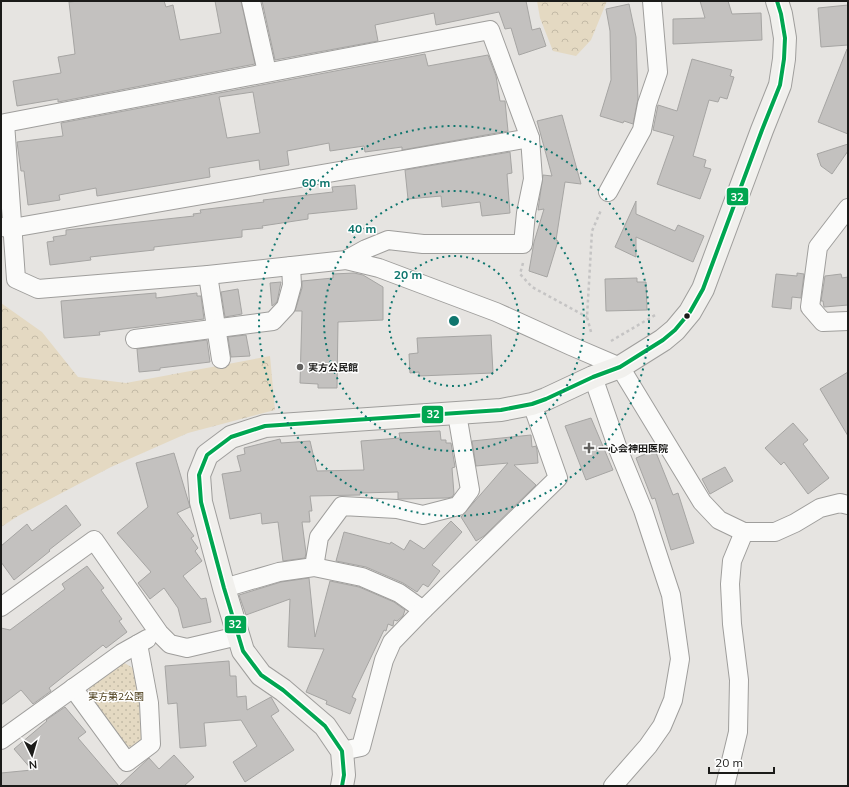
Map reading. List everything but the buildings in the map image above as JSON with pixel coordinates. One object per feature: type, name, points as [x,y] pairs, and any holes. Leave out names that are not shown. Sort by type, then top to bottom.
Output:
[{"type":"street","points":[[251,1],[267,72]]},
{"type":"street","points":[[608,192],[642,130],[647,104],[658,72],[652,1]]},
{"type":"street","points":[[342,786],[344,776],[342,751],[325,726],[283,690],[261,675],[243,651],[201,502],[198,475],[207,455],[231,437],[265,426],[458,414],[501,410],[532,404],[593,377],[620,367],[663,340],[675,330],[690,312],[703,289],[780,85],[784,59],[785,38],[777,1]]},
{"type":"street","points":[[346,260],[366,249],[388,240],[423,244],[523,244],[526,213],[533,179],[530,138],[490,30],[5,123],[7,228],[16,279],[38,288],[208,275],[346,260],[380,268],[496,312],[620,367],[702,502],[719,520],[744,532],[775,532],[795,523],[820,508],[840,504],[848,505]]},
{"type":"street","points":[[7,228],[530,138]]},
{"type":"street","points":[[848,208],[818,248],[810,307],[823,322],[848,321]]},
{"type":"street","points":[[135,339],[273,321],[286,307],[292,285],[291,266]]},
{"type":"street","points":[[208,275],[220,359]]},
{"type":"street","points":[[593,377],[618,449],[643,510],[671,595],[680,659],[673,700],[662,726],[648,746],[613,786]]},
{"type":"street","points":[[342,751],[361,747],[384,660],[392,642],[558,478],[532,404]]},
{"type":"street","points":[[314,567],[319,537],[342,506],[397,509],[423,515],[458,506],[470,490],[458,414]]},
{"type":"street","points":[[725,786],[738,732],[738,680],[732,624],[730,584],[732,561],[744,532]]},
{"type":"street","points":[[1,607],[94,540],[159,633],[170,644],[187,648],[238,636]]},
{"type":"street","points":[[224,588],[279,572],[314,567],[362,577],[399,593],[423,610]]},
{"type":"street","points":[[1,740],[122,653],[159,633]]},
{"type":"street","points":[[73,688],[127,762],[151,744],[149,703],[138,644]]},
{"type":"path","points":[[594,335],[590,331],[587,318],[592,231],[608,192]]},
{"type":"path","points":[[523,244],[525,255],[520,274],[532,287],[587,318]]},
{"type":"path","points":[[604,341],[611,341],[663,311]]},
{"type":"green space","points":[[537,1],[607,1],[591,40],[576,56],[553,51],[540,18]]},
{"type":"green space","points":[[1,303],[42,332],[78,377],[126,383],[270,356],[275,410],[188,433],[111,467],[18,516],[1,527]]},
{"type":"green space","name":"実方第2公園","points":[[123,662],[136,670],[142,740],[133,747],[124,746],[90,698],[89,688]]},
{"type":"transit line","name":"32","points":[[342,786],[344,775],[342,751],[325,726],[283,690],[261,675],[243,651],[201,502],[199,475],[207,455],[231,437],[265,426],[501,410],[532,404],[593,377],[620,367],[663,340],[675,330],[690,312],[703,289],[780,85],[784,59],[785,38],[777,1]]},
{"type":"place","name":"実方公民館","points":[[300,367]]},
{"type":"place","name":"一心会神田医院","points":[[589,448]]}]
